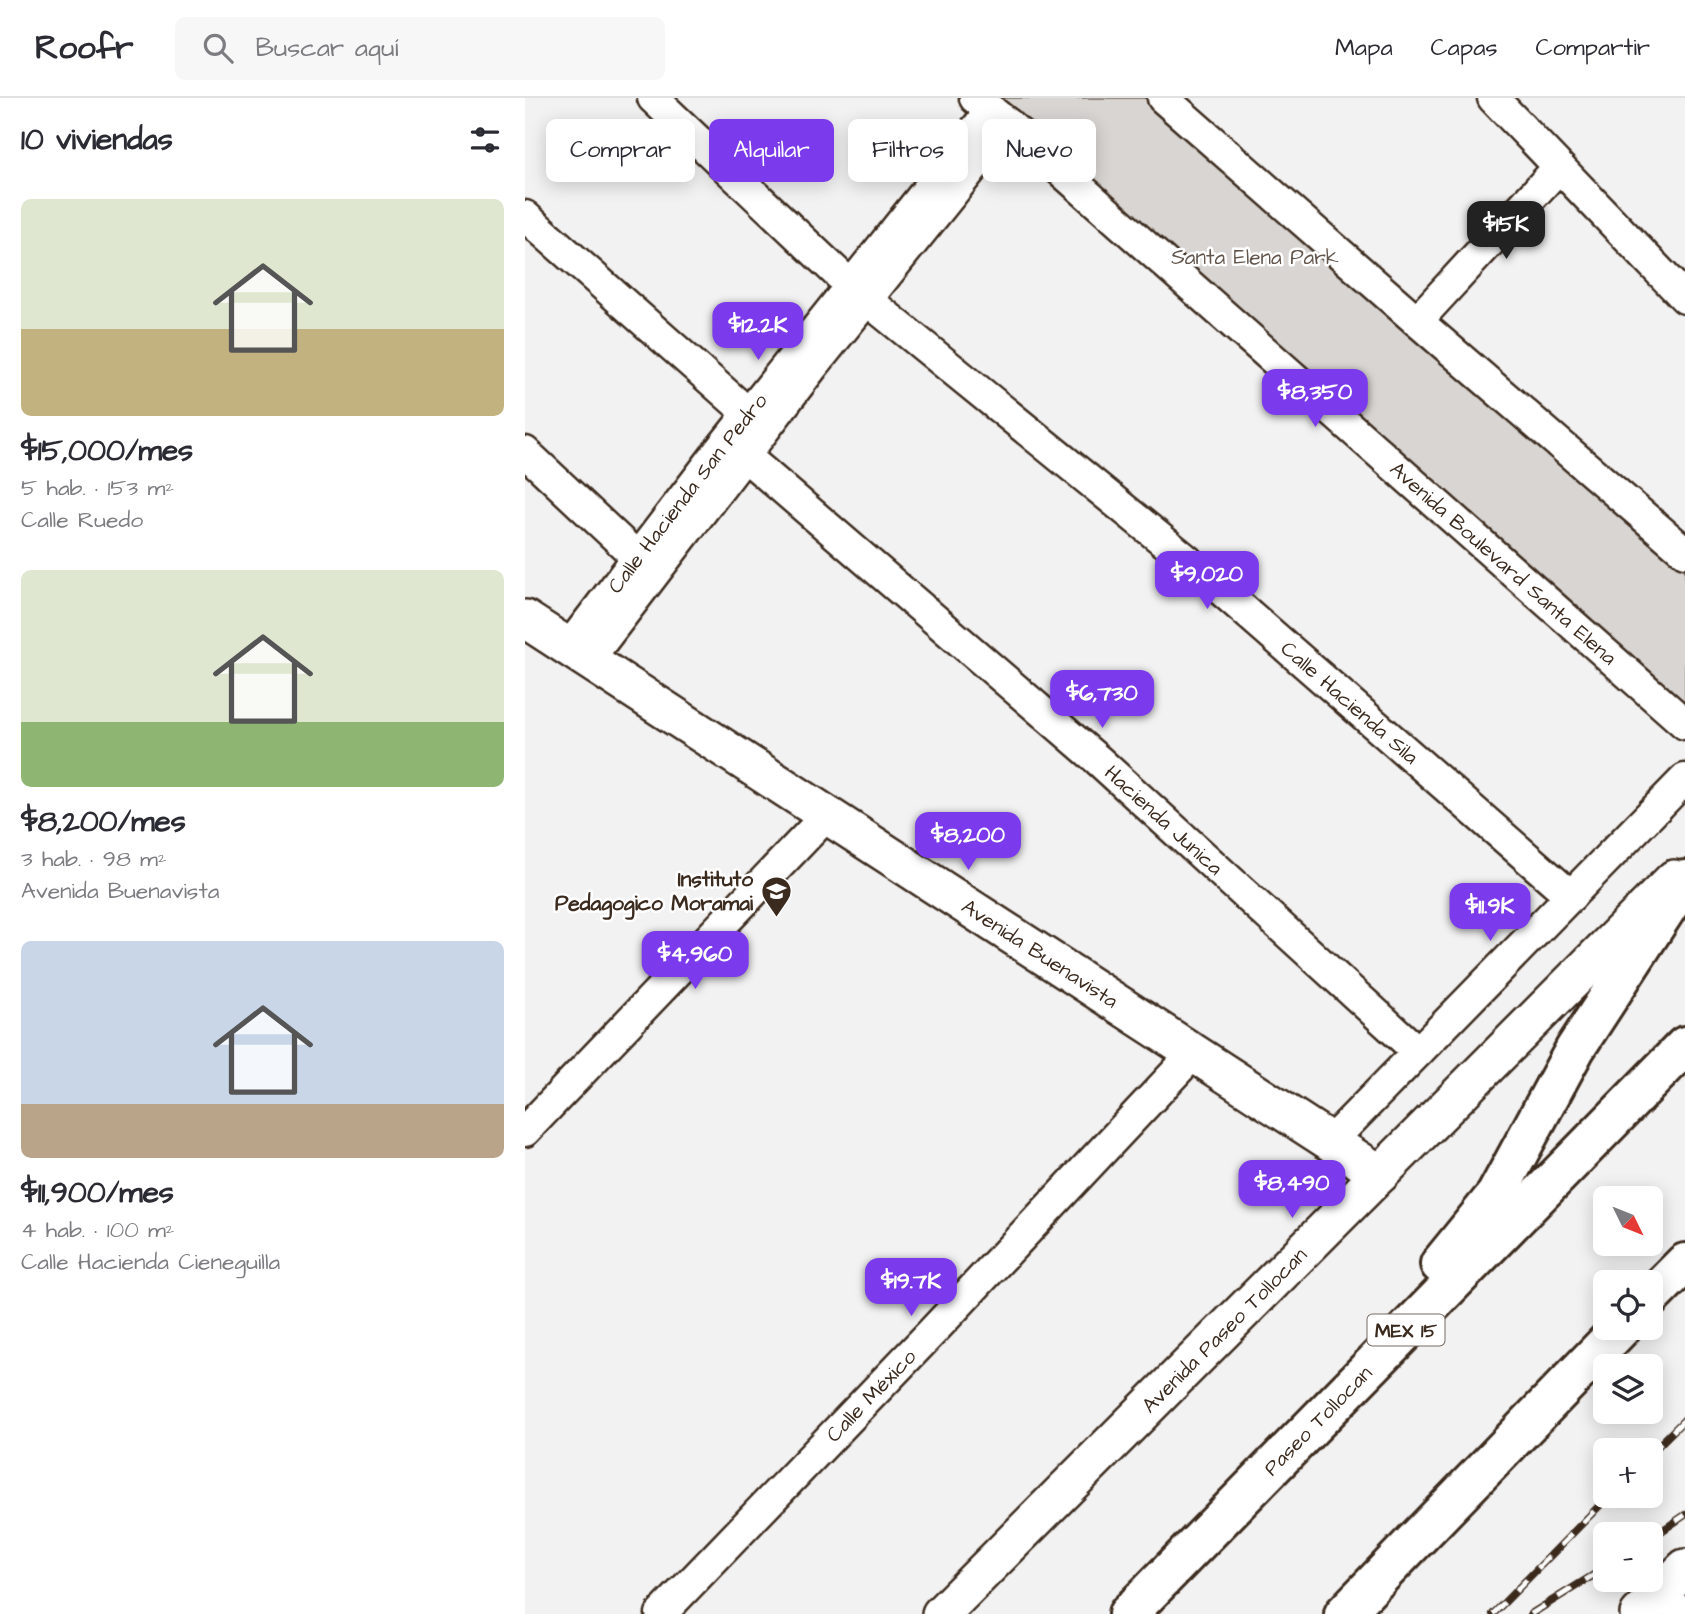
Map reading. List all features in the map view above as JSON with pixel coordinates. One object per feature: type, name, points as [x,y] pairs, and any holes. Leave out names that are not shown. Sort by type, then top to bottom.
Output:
[{"type":"highway","points":[[1376,1360],[1397,1321],[1496,1195],[1575,1049],[1685,880]]},
{"type":"highway","name":"Paseo Tollocan","points":[[1128,1614],[1685,1046]]},
{"type":"highway","points":[[1663,1285],[1685,1263]]},
{"type":"highway","points":[[1344,1614],[1609,1340]]},
{"type":"main road","name":"Avenida Buenavista","points":[[525,619],[1380,1174]]},
{"type":"main road","name":"Avenida Paseo Tollocan","points":[[941,1614],[1685,869]]},
{"type":"street","name":"Calle Hacienda Sila","points":[[653,98],[859,293],[1188,561],[1571,896]]},
{"type":"street","points":[[1163,98],[1685,552]]},
{"type":"street","points":[[1493,98],[1685,298]]},
{"type":"street","name":"Calle Hacienda San Pedro","points":[[578,653],[745,456],[807,358],[859,293],[992,111]]},
{"type":"street","name":"Avenida Boulevard Santa Elena","points":[[992,111],[1685,724]]},
{"type":"street","points":[[1417,321],[1559,167]]},
{"type":"street","points":[[525,216],[749,414]]},
{"type":"street","name":"Calle Hacienda San Pedro","points":[[578,653],[637,557],[749,414],[807,358]]},
{"type":"street","points":[[525,452],[637,557]]},
{"type":"street","name":"Hacienda Junica","points":[[745,456],[1098,760],[1419,1052]]},
{"type":"street","points":[[1331,1141],[1685,779]]},
{"type":"street","points":[[525,1131],[827,815]]},
{"type":"street","name":"Calle México","points":[[661,1614],[1194,1054]]},
{"type":"green space","name":"Santa Elena Park","points":[[996,98],[1154,98],[1685,570],[1685,710],[1091,182],[1096,182],[1096,119],[1020,119]]},
{"type":"railway","points":[[1663,1441],[1685,1419]]},
{"type":"railway","points":[[1493,1614],[1597,1508]]},
{"type":"railway","points":[[1663,1530],[1685,1515]]},
{"type":"railway","points":[[1531,1614],[1593,1575]]},
{"type":"place","name":"Instituto Pedagogico Moramai","points":[[776,918]]}]
